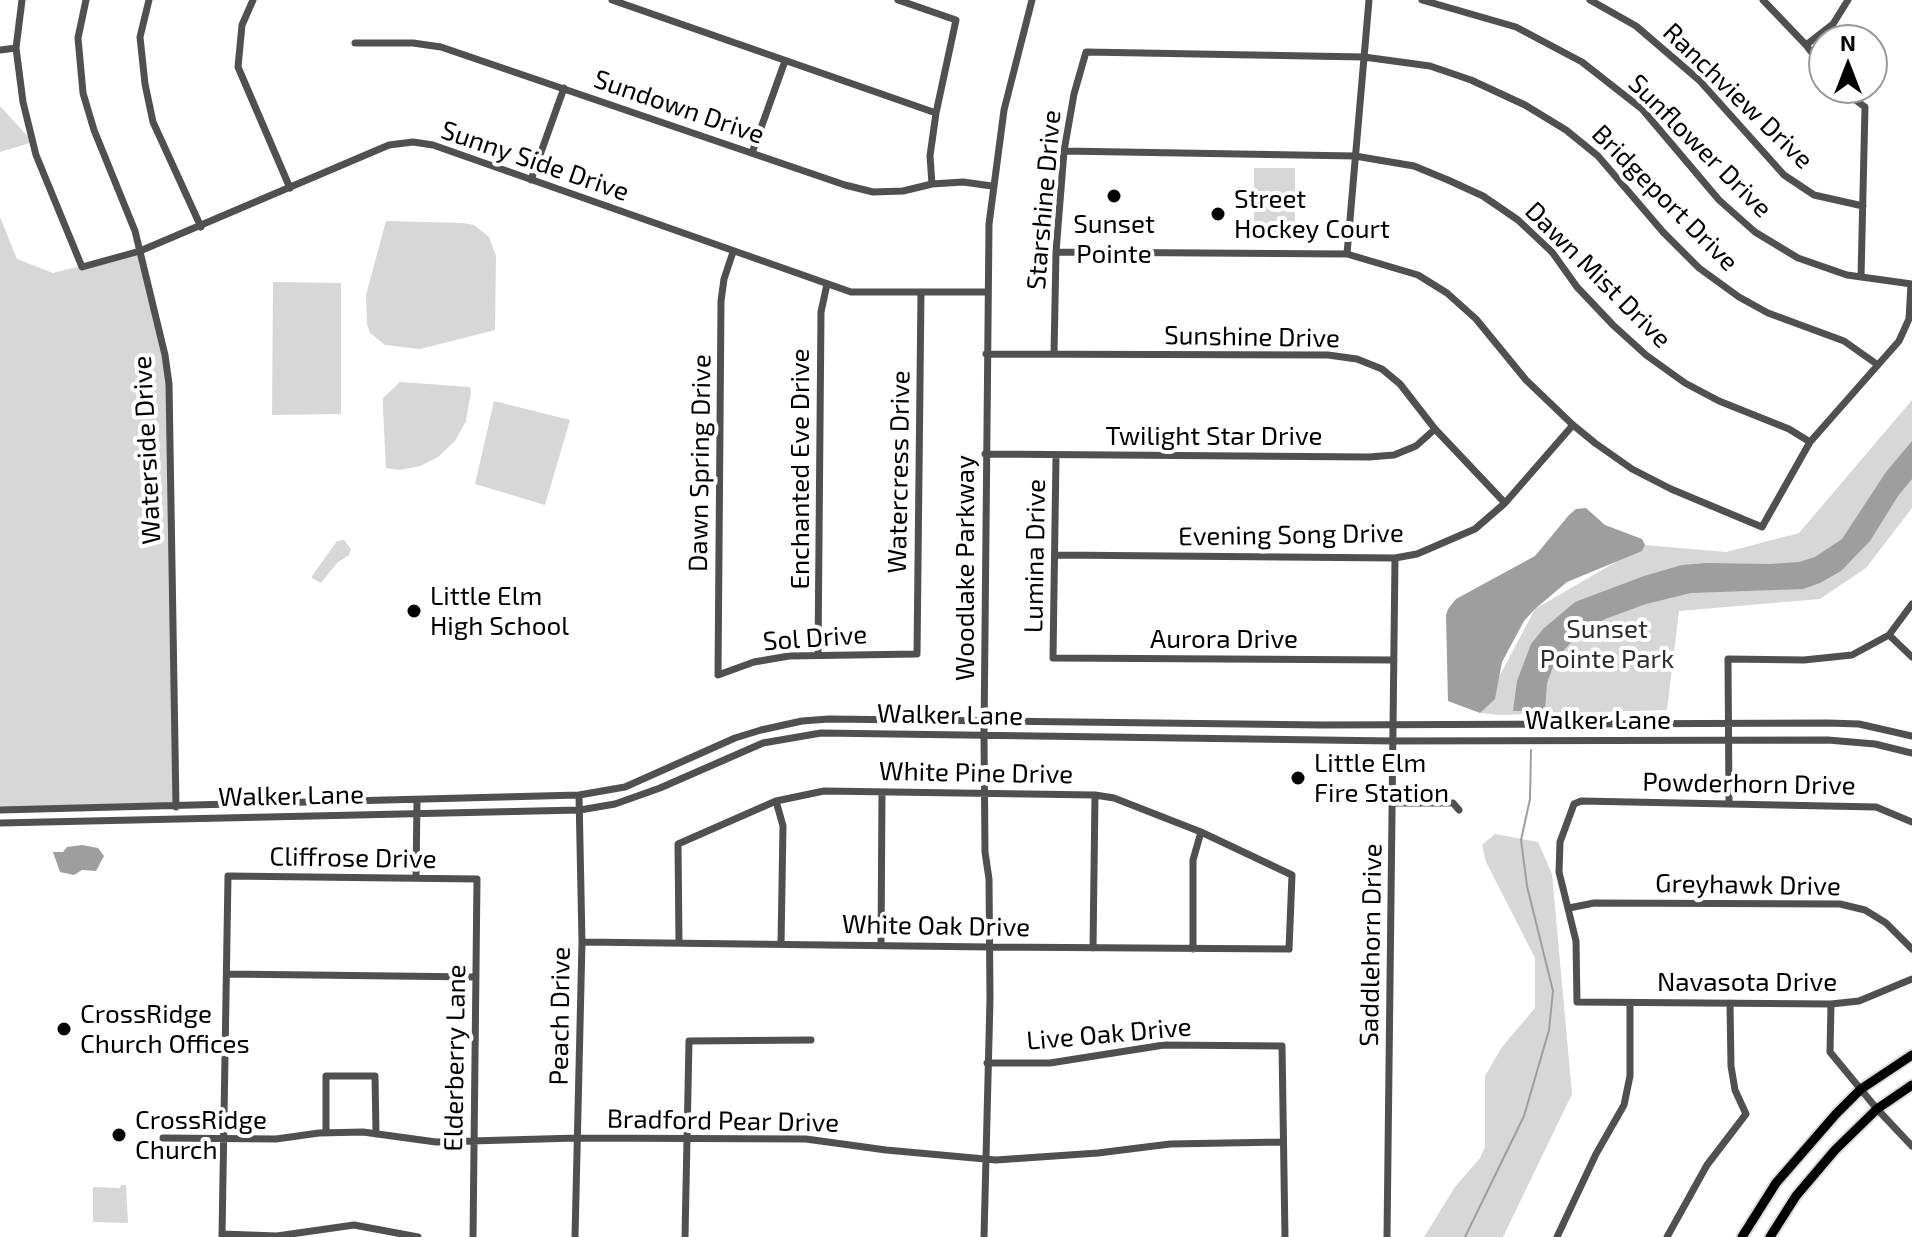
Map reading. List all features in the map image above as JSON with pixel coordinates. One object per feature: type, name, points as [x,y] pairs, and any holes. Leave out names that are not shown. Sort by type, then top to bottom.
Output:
[{"type":"main road","points":[[1742,1237],[1776,1183],[1861,1089],[1912,1055]]},
{"type":"main road","points":[[1770,1237],[1796,1196],[1857,1126],[1912,1085]]},
{"type":"street","points":[[0,50],[16,48],[22,0]]},
{"type":"street","name":"Waterside Drive","points":[[86,0],[78,38],[83,93],[94,130],[135,231],[169,384],[176,817]]},
{"type":"street","points":[[149,0],[140,37],[153,122],[201,227]]},
{"type":"street","points":[[253,0],[242,25],[238,67],[290,188]]},
{"type":"street","points":[[612,0],[936,113]]},
{"type":"street","points":[[898,0],[956,20],[936,113],[930,156],[932,184]]},
{"type":"street","name":"Woodlake Parkway","points":[[984,1237],[990,947],[984,735],[987,292],[992,186],[1004,110],[1032,0]]},
{"type":"street","points":[[1347,254],[1369,0]]},
{"type":"street","name":"Sunflower Drive","points":[[1422,0],[1516,27],[1582,62],[1642,109],[1719,200],[1755,232],[1798,258],[1847,275],[1912,284]]},
{"type":"street","name":"Ranchview Drive","points":[[1590,0],[1636,26],[1699,80],[1784,175],[1814,195],[1863,206]]},
{"type":"street","points":[[1763,0],[1808,48]]},
{"type":"street","points":[[1806,45],[1833,24],[1848,0]]},
{"type":"street","name":"Sundown Drive","points":[[355,43],[413,43],[441,47],[873,192],[963,182],[992,186]]},
{"type":"street","name":"Sunny Side Drive","points":[[16,48],[23,102],[36,155],[82,267],[140,251],[201,227],[389,145],[413,142],[433,145],[851,292],[987,292]]},
{"type":"street","name":"Bridgeport Drive","points":[[1086,52],[1364,57],[1430,66],[1471,80],[1525,105],[1566,130],[1598,156],[1663,232],[1699,268],[1739,297],[1768,313],[1844,341],[1878,365]]},
{"type":"street","name":"Starshine Drive","points":[[1054,354],[1056,252],[1064,151],[1074,94],[1086,52]]},
{"type":"street","points":[[752,153],[785,61]]},
{"type":"street","points":[[531,180],[564,88]]},
{"type":"street","points":[[1861,104],[1865,107],[1861,277]]},
{"type":"street","name":"Dawn Mist Drive","points":[[1064,151],[1355,156],[1414,166],[1483,196],[1518,220],[1552,252],[1577,287],[1646,355],[1685,383],[1719,401],[1789,429],[1810,442]]},
{"type":"street","name":"Dawn Spring Drive","points":[[718,675],[721,301],[733,252]]},
{"type":"street","points":[[1056,252],[1347,254],[1418,275],[1447,293],[1476,319],[1526,380],[1573,425],[1632,469],[1762,527],[1810,442],[1899,341],[1909,319],[1912,284]]},
{"type":"street","name":"Enchanted Eve Drive","points":[[818,655],[821,312],[827,284]]},
{"type":"street","name":"Watercress Drive","points":[[917,654],[921,292]]},
{"type":"street","name":"Sunshine Drive","points":[[986,354],[1328,355],[1357,359],[1382,369],[1400,384],[1435,429],[1505,503]]},
{"type":"street","name":"Evening Song Drive","points":[[1055,555],[1395,558],[1447,543],[1475,529],[1505,503],[1573,425]]},
{"type":"street","name":"Twilight Star Drive","points":[[985,454],[1369,457],[1394,455],[1416,446],[1435,429]]},
{"type":"street","name":"Lumina Drive","points":[[1053,658],[1056,456]]},
{"type":"street","name":"Saddlehorn Drive","points":[[1387,1237],[1395,558]]},
{"type":"street","points":[[1729,802],[1728,659],[1804,660],[1852,655],[1889,635],[1912,604]]},
{"type":"street","points":[[1889,635],[1912,657]]},
{"type":"street","name":"Sol Drive","points":[[718,675],[754,662],[789,656],[917,654]]},
{"type":"street","name":"Aurora Drive","points":[[1053,658],[1394,660]]},
{"type":"street","name":"Walker Lane","points":[[0,810],[579,795],[625,787],[735,738],[777,725],[829,719],[1393,725],[1859,724],[1912,736]]},
{"type":"street","name":"Walker Lane","points":[[0,823],[580,810],[615,804],[660,788],[763,743],[821,733],[1393,741],[1850,741],[1912,753]]},
{"type":"street","name":"White Pine Drive","points":[[679,943],[678,844],[776,801],[824,791],[1095,795],[1114,798],[1201,832],[1292,875],[1289,949]]},
{"type":"street","points":[[881,945],[882,792]]},
{"type":"street","name":"Peach Drive","points":[[575,1237],[582,942],[579,795]]},
{"type":"street","points":[[1093,948],[1095,795]]},
{"type":"street","points":[[416,878],[417,800]]},
{"type":"street","points":[[776,801],[783,826],[781,944]]},
{"type":"street","name":"Powderhorn Drive","points":[[1569,908],[1559,872],[1560,842],[1574,804],[1581,801],[1876,807],[1912,822]]},
{"type":"street","points":[[1393,803],[1453,803],[1459,810]]},
{"type":"street","points":[[28,810],[28,822]]},
{"type":"street","points":[[1193,949],[1193,860],[1201,832]]},
{"type":"street","name":"Cliffrose Drive","points":[[227,974],[228,876],[477,879]]},
{"type":"street","name":"Elderberry Lane","points":[[473,1237],[477,879]]},
{"type":"street","name":"Greyhawk Drive","points":[[1569,908],[1594,903],[1840,904],[1865,910],[1886,923],[1912,949]]},
{"type":"street","name":"Navasota Drive","points":[[1569,908],[1576,941],[1577,1002],[1831,1004],[1859,1001],[1912,979]]},
{"type":"street","name":"White Oak Drive","points":[[582,942],[1289,949]]},
{"type":"street","points":[[418,1237],[354,1225],[277,1236],[222,1236],[227,974],[476,977]]},
{"type":"street","points":[[1557,1237],[1596,1154],[1624,1105],[1630,1076],[1630,1003]]},
{"type":"street","points":[[1667,1237],[1707,1165],[1746,1114],[1735,1090],[1731,1066],[1730,1003]]},
{"type":"street","points":[[1831,1004],[1830,1052],[1912,1146]]},
{"type":"street","points":[[685,1237],[689,1041],[811,1040]]},
{"type":"street","name":"Live Oak Drive","points":[[987,1063],[1050,1063],[1164,1045],[1282,1046],[1282,1142]]},
{"type":"street","points":[[326,1133],[326,1076],[375,1076],[376,1134]]},
{"type":"street","name":"Bradford Pear Drive","points":[[163,1138],[276,1139],[326,1133],[474,1142],[577,1138],[806,1139],[886,1150],[986,1158],[1098,1153],[1170,1144],[1282,1142]]},
{"type":"street","points":[[1282,1142],[1285,1237]]},
{"type":"green space","points":[[0,106],[33,142],[0,152]]},
{"type":"green space","points":[[1254,168],[1295,168],[1295,232],[1254,232]]},
{"type":"green space","points":[[0,217],[17,259],[53,273],[140,251],[167,370],[176,805],[0,808]]},
{"type":"green space","points":[[386,221],[463,223],[474,225],[489,237],[496,256],[495,330],[420,349],[385,345],[370,333],[366,295]]},
{"type":"green space","points":[[273,282],[341,283],[341,414],[272,415]]},
{"type":"green space","points":[[400,382],[470,387],[471,392],[466,421],[455,441],[438,457],[420,466],[400,470],[386,468],[383,398]]},
{"type":"green space","name":"Sunset Pointe Park","points":[[1912,400],[1912,508],[1866,568],[1820,599],[1679,611],[1667,710],[1480,713],[1535,609],[1645,545],[1726,552],[1799,533]]},
{"type":"green space","points":[[494,401],[570,420],[545,505],[475,484]]},
{"type":"green space","points":[[344,540],[351,549],[349,555],[337,563],[321,583],[312,578],[337,541]]},
{"type":"green space","points":[[1495,834],[1538,842],[1552,874],[1572,1094],[1503,1237],[1424,1237],[1455,1187],[1480,1158],[1485,1147],[1485,1076],[1502,1047],[1535,1008],[1535,958],[1486,862],[1482,845]]},
{"type":"green space","points":[[126,1185],[128,1223],[93,1222],[93,1187],[120,1188]]},
{"type":"shaded area","points":[[1912,441],[1912,479],[1870,541],[1841,571],[1803,589],[1691,593],[1646,604],[1605,619],[1575,638],[1556,659],[1547,683],[1545,711],[1513,711],[1517,681],[1531,644],[1543,629],[1575,602],[1682,565],[1770,564],[1799,562],[1815,557],[1842,539],[1886,472]]},
{"type":"shaded area","points":[[1586,508],[1605,525],[1642,539],[1645,545],[1642,551],[1567,582],[1535,609],[1524,621],[1502,662],[1495,699],[1480,713],[1448,701],[1448,609],[1456,599],[1535,556],[1569,515],[1576,509]]},
{"type":"shaded area","points":[[82,845],[98,848],[104,856],[96,871],[82,870],[74,875],[60,872],[53,852]]},
{"type":"waterway","points":[[1465,1237],[1524,1116],[1549,1030],[1553,991],[1527,886],[1521,840],[1530,799],[1531,750]]},
{"type":"place","name":"Sunset Pointe","points":[[1114,196]]},
{"type":"place","name":"Street Hockey Court","points":[[1218,214]]},
{"type":"place","name":"Little Elm High School","points":[[414,611]]},
{"type":"place","name":"Little Elm Fire Station","points":[[1298,778]]},
{"type":"place","name":"CrossRidge Church Offices","points":[[64,1029]]},
{"type":"place","name":"CrossRidge Church","points":[[119,1135]]}]
